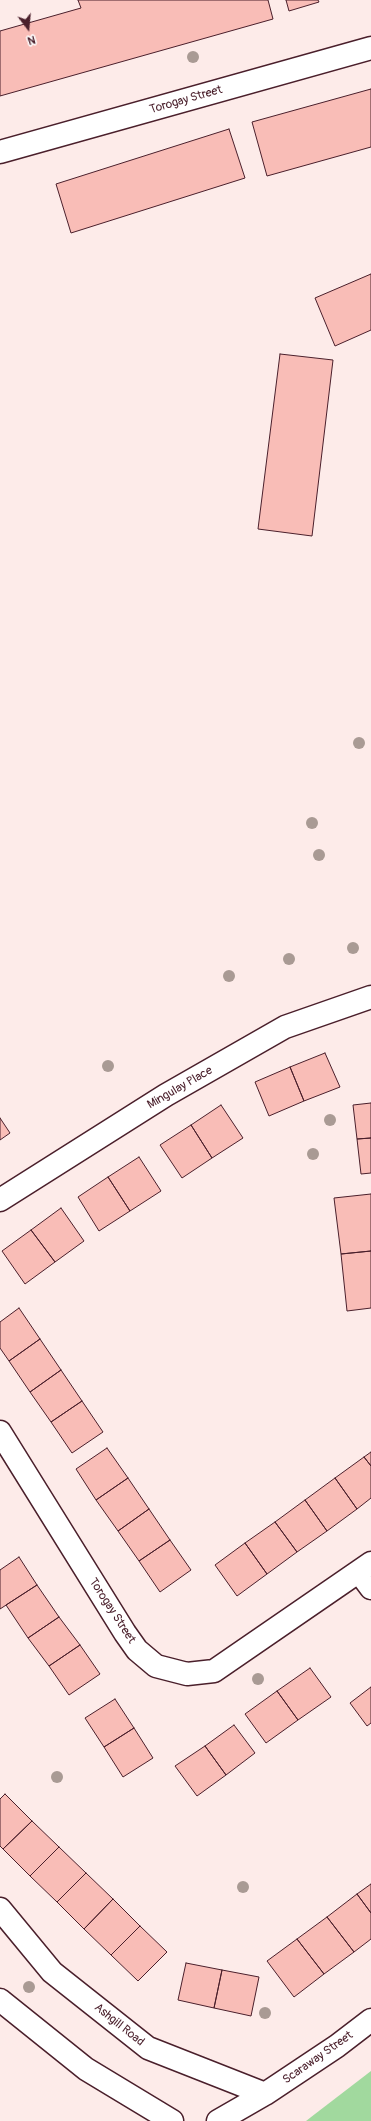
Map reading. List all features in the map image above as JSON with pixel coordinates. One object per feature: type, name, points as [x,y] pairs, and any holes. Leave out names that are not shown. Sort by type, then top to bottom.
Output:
[{"type":"street","name":"Torogay Street","points":[[0,152],[371,48]]},
{"type":"street","name":"Mingulay Place","points":[[0,1200],[166,1095],[285,1027],[371,997]]},
{"type":"street","name":"Torogay Street","points":[[0,1432],[125,1633],[137,1650],[156,1666],[187,1674],[214,1672],[367,1574]]},
{"type":"street","name":"Ashgill Road","points":[[0,1909],[52,1972],[148,2048],[264,2094]]},
{"type":"street","points":[[0,2000],[86,2069],[172,2121]]},
{"type":"street","name":"Scaraway Street","points":[[264,2094],[337,2046],[371,2020]]},
{"type":"street","points":[[218,2121],[264,2094]]},
{"type":"green space","points":[[371,2071],[371,2121],[306,2121],[315,2114]]},
{"type":"building","points":[[78,0],[268,0],[273,19],[0,96],[0,31],[81,8]]},
{"type":"building","points":[[286,0],[318,0],[319,2],[289,11]]},
{"type":"building","points":[[371,89],[371,147],[267,176],[252,122]]},
{"type":"building","points":[[229,129],[245,178],[71,233],[56,184]]},
{"type":"building","points":[[371,274],[371,330],[335,346],[315,298]]},
{"type":"building","points":[[280,354],[333,360],[312,536],[258,529]]},
{"type":"building","points":[[325,1053],[340,1087],[304,1101],[290,1067]]},
{"type":"building","points":[[290,1067],[304,1101],[269,1116],[255,1082]]},
{"type":"building","points":[[371,1103],[371,1138],[357,1139],[353,1105]]},
{"type":"building","points":[[221,1105],[243,1138],[212,1158],[191,1125]]},
{"type":"building","points":[[0,1118],[10,1133],[0,1140]]},
{"type":"building","points":[[191,1125],[212,1158],[182,1178],[160,1145]]},
{"type":"building","points":[[371,1138],[371,1173],[361,1174],[357,1139]]},
{"type":"building","points":[[139,1157],[161,1191],[130,1211],[108,1177]]},
{"type":"building","points":[[108,1177],[130,1211],[99,1231],[78,1197]]},
{"type":"building","points":[[371,1194],[371,1251],[341,1254],[334,1198]]},
{"type":"building","points":[[61,1208],[84,1241],[55,1262],[31,1230]]},
{"type":"building","points":[[31,1230],[55,1262],[25,1284],[2,1251]]},
{"type":"building","points":[[371,1251],[371,1308],[347,1311],[341,1254]]},
{"type":"building","points":[[19,1308],[40,1339],[9,1361],[0,1348],[0,1322]]},
{"type":"building","points":[[40,1339],[61,1370],[30,1392],[9,1361]]},
{"type":"building","points":[[61,1370],[82,1401],[51,1422],[30,1392]]},
{"type":"building","points":[[82,1401],[103,1432],[72,1453],[51,1422]]},
{"type":"building","points":[[107,1448],[128,1478],[96,1500],[76,1469]]},
{"type":"building","points":[[371,1452],[371,1466],[364,1457]]},
{"type":"building","points":[[364,1457],[371,1466],[371,1498],[357,1509],[335,1478]]},
{"type":"building","points":[[128,1478],[149,1509],[118,1531],[96,1500]]},
{"type":"building","points":[[335,1478],[357,1509],[327,1531],[305,1500]]},
{"type":"building","points":[[305,1500],[327,1531],[297,1552],[275,1522]]},
{"type":"building","points":[[149,1509],[170,1540],[139,1561],[118,1531]]},
{"type":"building","points":[[275,1522],[297,1552],[267,1574],[245,1543]]},
{"type":"building","points":[[170,1540],[191,1570],[160,1592],[139,1561]]},
{"type":"building","points":[[245,1543],[267,1574],[237,1596],[215,1565]]},
{"type":"building","points":[[19,1557],[37,1585],[0,1609],[0,1570]]},
{"type":"building","points":[[37,1585],[59,1617],[28,1638],[6,1605]]},
{"type":"building","points":[[59,1617],[80,1645],[49,1666],[28,1638]]},
{"type":"building","points":[[80,1645],[100,1674],[69,1695],[49,1666]]},
{"type":"building","points":[[310,1668],[331,1697],[298,1720],[277,1691]]},
{"type":"building","points":[[371,1687],[371,1723],[367,1726],[350,1703]]},
{"type":"building","points":[[277,1691],[298,1720],[266,1743],[245,1714]]},
{"type":"building","points":[[115,1699],[134,1728],[104,1747],[85,1718]]},
{"type":"building","points":[[234,1725],[255,1753],[226,1775],[205,1746]]},
{"type":"building","points":[[134,1728],[153,1758],[123,1777],[104,1747]]},
{"type":"building","points":[[205,1746],[226,1775],[197,1796],[175,1766]]},
{"type":"building","points":[[5,1794],[32,1821],[3,1849],[0,1846],[0,1799]]},
{"type":"building","points":[[32,1821],[59,1847],[30,1876],[3,1849]]},
{"type":"building","points":[[59,1847],[86,1873],[57,1902],[30,1876]]},
{"type":"building","points":[[86,1873],[113,1899],[84,1929],[57,1902]]},
{"type":"building","points":[[371,1884],[371,1913],[357,1894]]},
{"type":"building","points":[[357,1894],[371,1913],[371,1939],[354,1952],[327,1917]]},
{"type":"building","points":[[113,1899],[140,1926],[111,1955],[84,1929]]},
{"type":"building","points":[[327,1917],[354,1952],[324,1974],[297,1939]]},
{"type":"building","points":[[140,1926],[167,1952],[138,1981],[111,1955]]},
{"type":"building","points":[[297,1939],[324,1974],[294,1997],[267,1961]]},
{"type":"building","points":[[186,1963],[222,1970],[214,2008],[178,2000]]},
{"type":"building","points":[[222,1970],[259,1977],[251,2016],[214,2008]]}]
